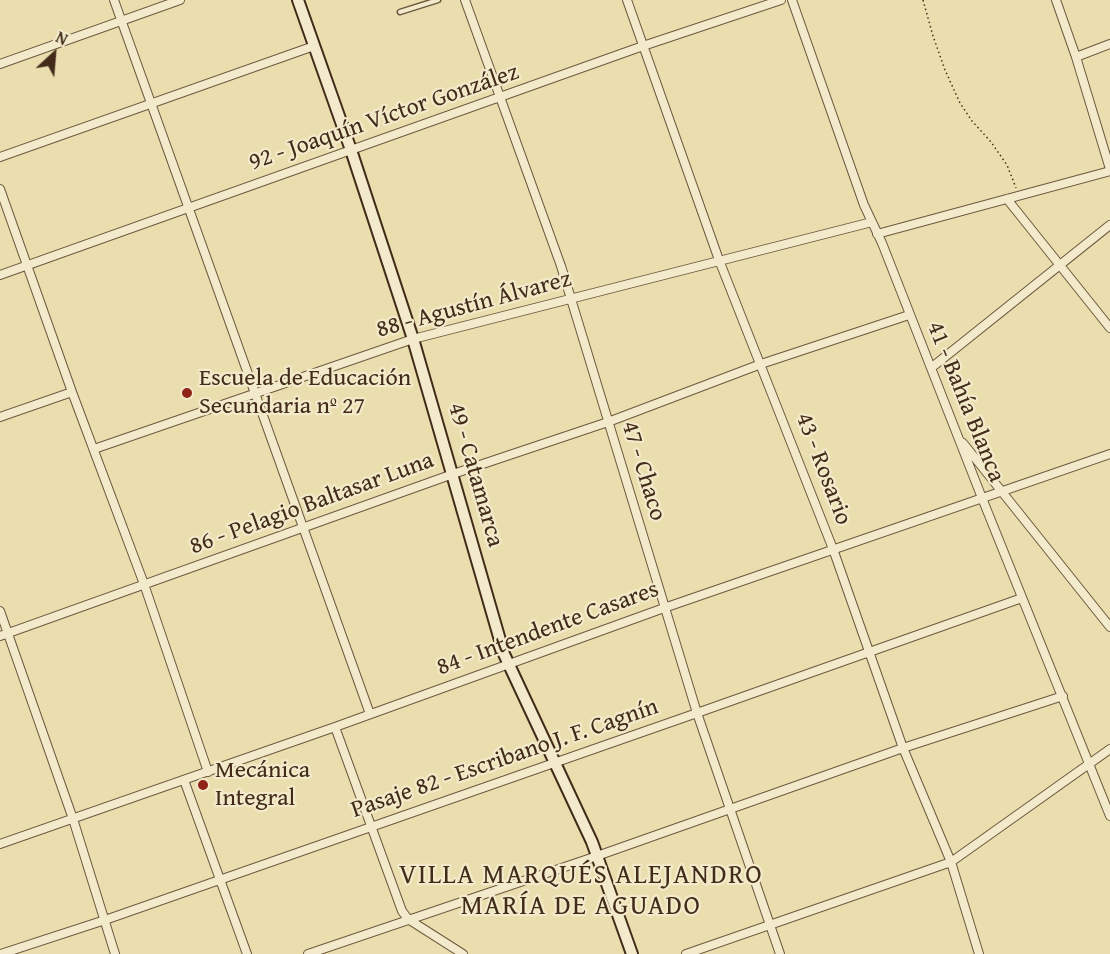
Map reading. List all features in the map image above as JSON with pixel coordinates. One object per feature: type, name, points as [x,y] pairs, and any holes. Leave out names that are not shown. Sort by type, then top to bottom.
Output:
[{"type":"street","points":[[114,0],[370,714]]},
{"type":"street","points":[[0,64],[180,0]]},
{"type":"street","name":"49 - Catamarca","points":[[298,0],[351,150],[413,339],[508,665],[597,856],[632,954]]},
{"type":"street","name":"47 - Chaco","points":[[465,0],[561,266],[697,713],[780,954]]},
{"type":"street","name":"43 - Rosario","points":[[627,0],[719,260],[833,549],[903,748],[951,862],[979,954]]},
{"type":"street","name":"92 - Joaquín Víctor González","points":[[0,275],[643,46],[781,0]]},
{"type":"street","name":"41 - Bahía Blanca","points":[[792,0],[872,222],[1110,816]]},
{"type":"street","points":[[878,234],[1110,170],[1076,57],[1056,0]]},
{"type":"street","points":[[1076,57],[1110,44]]},
{"type":"street","points":[[0,157],[314,46]]},
{"type":"street","points":[[0,189],[72,392],[144,584],[208,772]]},
{"type":"street","points":[[1006,199],[1110,328]]},
{"type":"street","name":"88 - Agustín Álvarez","points":[[94,449],[413,339],[872,222]]},
{"type":"street","points":[[931,368],[1110,225]]},
{"type":"street","name":"86 - Pelagio Baltasar Luna","points":[[4,635],[453,474],[608,422],[761,364],[909,315]]},
{"type":"street","points":[[0,417],[72,392]]},
{"type":"street","points":[[958,435],[1110,627]]},
{"type":"street","name":"84 - Intendente Casares","points":[[0,844],[336,727],[664,608],[1110,454]]},
{"type":"street","name":"Pasaje 82 - Escribano J. F. Cagnín","points":[[1,954],[105,920],[1022,598]]},
{"type":"street","points":[[0,611],[4,635],[73,819],[115,954]]},
{"type":"street","points":[[308,954],[597,856],[903,748],[1063,696]]},
{"type":"street","points":[[336,727],[402,911],[408,919],[463,954]]},
{"type":"street","points":[[686,954],[951,862],[1091,765],[1110,749]]},
{"type":"street","points":[[184,780],[247,954]]},
{"type":"lane","points":[[400,12],[438,0]]},
{"type":"path","points":[[923,0],[945,70],[960,103],[972,121],[992,142],[1007,165],[1018,195]]},
{"type":"place","name":"Escuela de Educación Secundaria nº 27","points":[[187,393]]},
{"type":"place","name":"Mecánica Integral","points":[[203,785]]},
{"type":"district","name":"VILLA MARQUÉS ALEJANDRO MARÍA DE AGUADO","points":[[581,892]]}]
